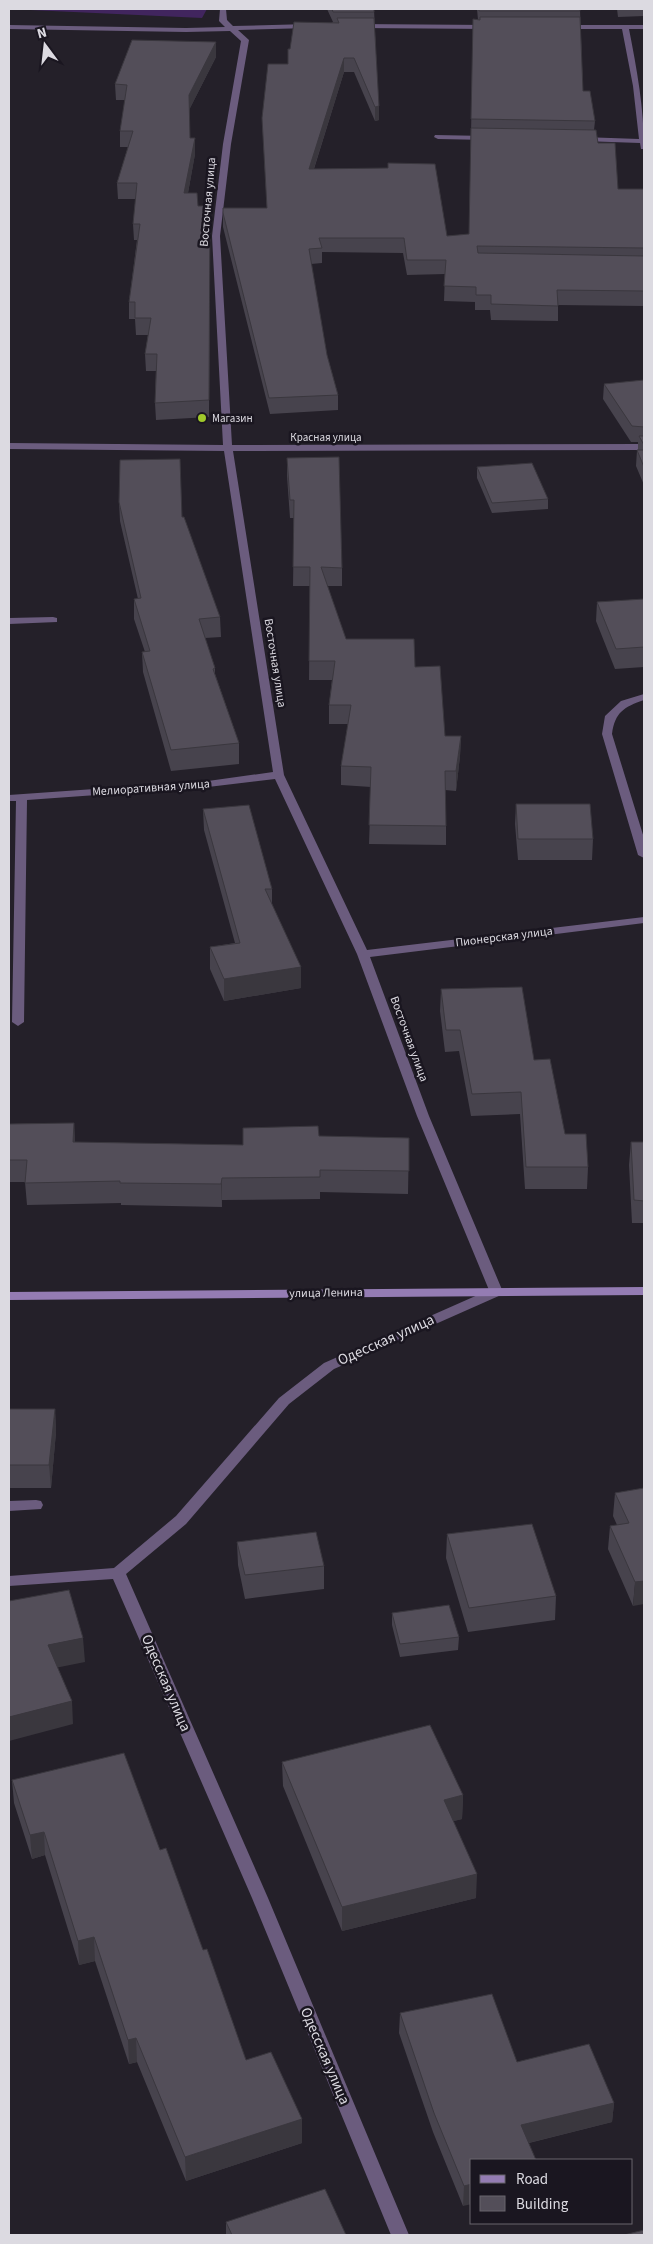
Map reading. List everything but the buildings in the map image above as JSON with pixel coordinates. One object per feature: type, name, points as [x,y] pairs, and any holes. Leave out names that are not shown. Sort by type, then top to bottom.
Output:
[{"type":"street","name":"Восточная улица","points":[[223,9],[223,20],[245,40],[227,144],[216,236],[228,448],[279,775],[363,954],[423,1116],[496,1292]]},
{"type":"street","points":[[9,27],[186,30],[314,26]]},
{"type":"street","points":[[353,26],[498,27]]},
{"type":"street","points":[[556,27],[644,27]]},
{"type":"street","points":[[574,139],[644,143],[638,86],[624,27]]},
{"type":"street","points":[[438,137],[496,138]]},
{"type":"street","name":"Красная улица","points":[[9,446],[228,448],[644,447]]},
{"type":"street","points":[[9,621],[53,620]]},
{"type":"street","points":[[644,697],[625,703],[609,718],[608,734],[644,855]]},
{"type":"street","name":"Мелиоративная улица","points":[[9,798],[208,784],[279,775]]},
{"type":"street","points":[[18,1022],[22,798]]},
{"type":"street","name":"Пионерская улица","points":[[363,954],[644,920]]},
{"type":"street","name":"улица Ленина","points":[[9,1296],[644,1291]]},
{"type":"street","name":"Одесская улица","points":[[400,2235],[260,1898],[118,1572],[181,1520],[284,1401],[329,1366],[496,1292]]},
{"type":"street","points":[[9,1506],[36,1505]]},
{"type":"street","points":[[9,1581],[118,1572]]},
{"type":"shaded area","points":[[9,9],[207,9],[202,18]]},
{"type":"place","name":"Магазин","points":[[202,418]]}]
